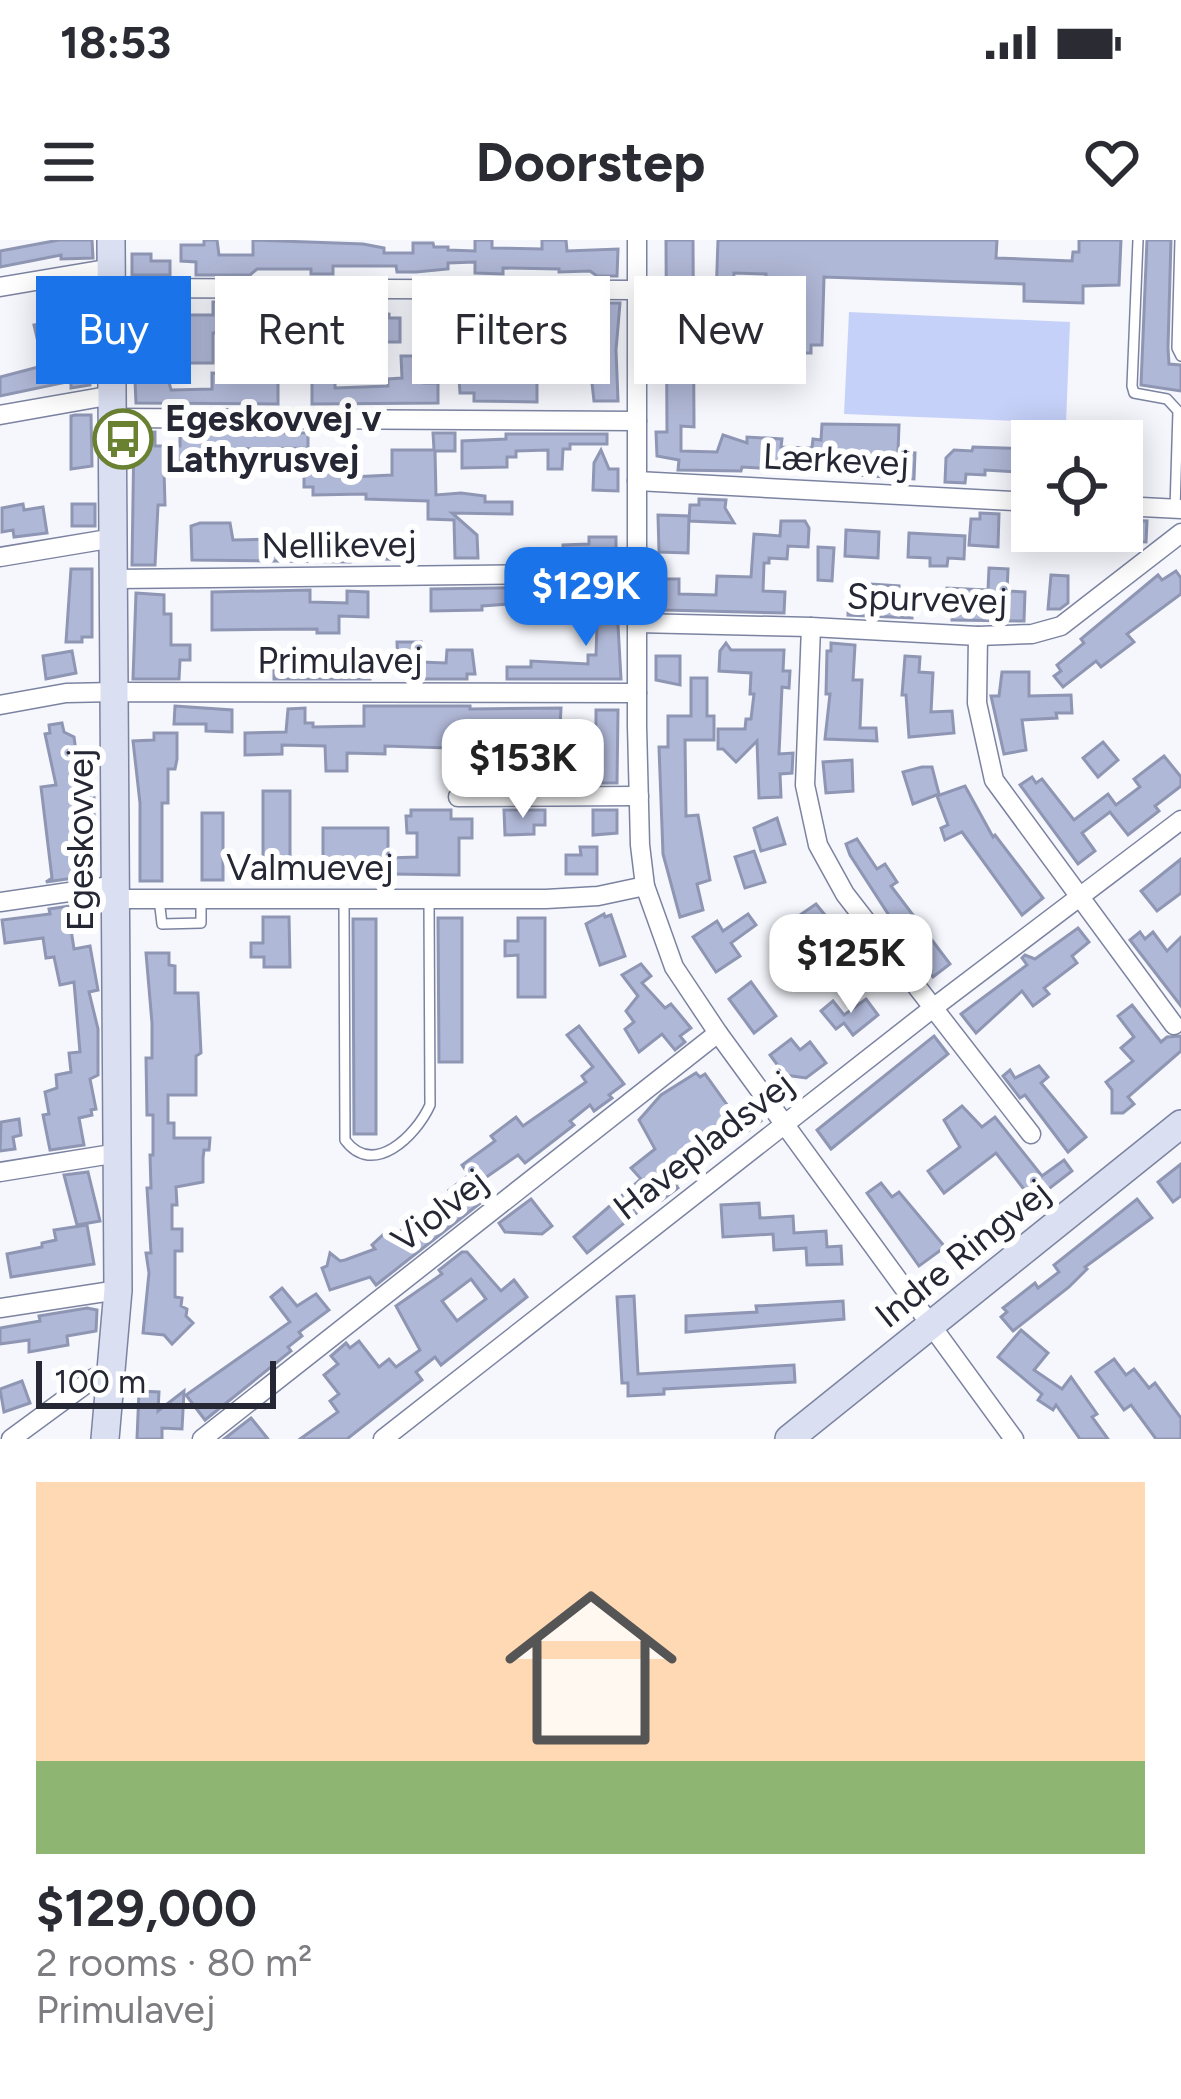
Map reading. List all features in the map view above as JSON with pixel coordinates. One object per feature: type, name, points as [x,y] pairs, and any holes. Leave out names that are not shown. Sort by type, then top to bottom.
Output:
[{"type":"street","points":[[637,276],[638,240]]},
{"type":"street","points":[[0,287],[112,265],[634,290]]},
{"type":"street","name":"Egeskovvej","points":[[105,1439],[118,1290],[112,265]]},
{"type":"street","points":[[637,384],[637,693],[645,886],[674,967],[718,1033],[1014,1439]]},
{"type":"street","points":[[0,415],[113,406],[637,421]]},
{"type":"street","name":"Lærkevej","points":[[637,482],[1011,501]]},
{"type":"street","points":[[1143,507],[1178,509]]},
{"type":"street","name":"Spurvevej","points":[[637,623],[811,626],[978,637],[1032,634],[1061,626],[1181,533]]},
{"type":"street","points":[[0,557],[114,538]]},
{"type":"street","name":"Nellikevej","points":[[115,579],[637,573]]},
{"type":"street","points":[[811,626],[805,784],[818,845],[845,894],[1030,1134]]},
{"type":"street","points":[[978,637],[977,703],[994,781],[1174,1025]]},
{"type":"street","name":"Primulavej","points":[[0,705],[66,693],[115,692],[637,693]]},
{"type":"street","points":[[458,797],[639,796]]},
{"type":"street","name":"Havepladsvej","points":[[383,1439],[1181,820]]},
{"type":"street","name":"Valmuevej","points":[[0,902],[117,892],[159,899],[546,899],[598,896],[645,886]]},
{"type":"street","name":"Violvej","points":[[202,1439],[718,1033]]},
{"type":"street","name":"Indre Ringvej","points":[[789,1439],[1181,1124]]},
{"type":"street","points":[[0,1172],[118,1153]]},
{"type":"street","points":[[0,1308],[118,1290]]},
{"type":"street","points":[[10,1439],[94,1378],[110,1379]]},
{"type":"lane","points":[[1138,240],[1132,386],[1142,398],[1174,402],[1178,411],[1178,509]]},
{"type":"lane","points":[[1180,240],[1177,348],[1181,356]]},
{"type":"lane","points":[[344,901],[345,1140],[353,1152],[366,1157],[381,1155],[412,1133],[430,1105],[429,900]]},
{"type":"shaded area","points":[[849,312],[1070,322],[1066,420],[844,414]]},
{"type":"building","points":[[59,240],[92,240],[93,258],[61,259],[61,255],[0,267],[0,251]]},
{"type":"building","points":[[204,240],[217,240],[219,255],[253,255],[253,240],[363,244],[384,248],[384,253],[413,253],[413,243],[475,251],[475,240],[492,240],[492,248],[542,249],[542,240],[566,240],[567,251],[618,249],[617,276],[559,269],[503,268],[503,274],[475,273],[475,262],[416,272],[397,272],[396,266],[333,266],[333,274],[257,269],[250,275],[196,275],[196,262],[181,261],[181,245],[204,245]]},
{"type":"building","points":[[666,240],[693,240],[693,276],[666,276]]},
{"type":"building","points":[[718,240],[997,240],[996,258],[1072,261],[1073,252],[1079,252],[1079,240],[1121,240],[1119,285],[1083,286],[1083,303],[1024,301],[1024,284],[824,277],[822,345],[811,345],[811,353],[806,353],[806,276],[717,276]]},
{"type":"building","points":[[1147,240],[1171,240],[1169,364],[1181,365],[1181,391],[1141,385]]},
{"type":"building","points":[[132,254],[170,261],[170,275],[132,275]]},
{"type":"building","points":[[215,302],[213,363],[191,363],[191,315],[213,315]]},
{"type":"building","points":[[610,303],[620,303],[618,401],[594,401],[592,384],[610,384]]},
{"type":"building","points":[[388,314],[400,318],[400,342],[388,342]]},
{"type":"building","points":[[401,356],[412,356],[412,384],[438,384],[438,403],[312,404],[312,384],[388,386],[388,379],[402,378]]},
{"type":"building","points":[[36,368],[36,384],[57,384],[0,396],[0,377]]},
{"type":"building","points":[[212,373],[215,384],[278,384],[278,404],[136,403],[135,384],[169,384],[171,390],[212,389]]},
{"type":"building","points":[[459,384],[537,384],[537,402],[474,401],[474,393],[460,393]]},
{"type":"building","points":[[667,384],[694,384],[694,427],[681,426],[681,451],[717,452],[723,435],[747,443],[747,437],[782,439],[781,447],[812,448],[813,439],[821,440],[822,424],[899,425],[898,452],[915,453],[914,479],[858,475],[858,462],[820,461],[820,469],[800,470],[678,470],[679,460],[657,456],[656,432],[667,432]]},
{"type":"building","points":[[91,415],[92,466],[71,469],[71,416]]},
{"type":"building","points":[[155,432],[155,446],[180,446],[180,432],[308,433],[308,448],[224,449],[224,469],[164,470],[165,505],[158,505],[155,565],[132,565],[134,433]]},
{"type":"building","points":[[433,433],[455,433],[455,451],[435,451],[436,495],[461,493],[485,496],[485,502],[512,502],[512,514],[452,513],[477,535],[478,558],[455,558],[454,520],[428,519],[428,501],[366,499],[366,494],[313,495],[313,487],[304,487],[304,469],[350,468],[351,477],[392,475],[392,450],[434,450]]},
{"type":"building","points":[[506,434],[607,434],[607,444],[570,444],[570,449],[563,449],[562,469],[548,469],[548,450],[516,451],[516,457],[507,457],[507,467],[462,468],[462,441],[506,439]]},
{"type":"building","points":[[973,447],[1011,448],[1011,472],[985,470],[985,475],[966,474],[965,483],[945,482],[946,458],[954,450],[972,451]]},
{"type":"building","points":[[601,450],[609,469],[618,469],[618,491],[593,490],[594,463]]},
{"type":"building","points":[[699,499],[726,500],[734,523],[689,521],[690,505],[699,505]]},
{"type":"building","points":[[23,504],[24,510],[43,507],[47,533],[14,537],[13,530],[2,532],[2,508]]},
{"type":"building","points":[[72,504],[95,504],[95,526],[72,526]]},
{"type":"building","points":[[980,513],[999,514],[998,547],[969,545],[971,519],[980,519]]},
{"type":"building","points":[[658,515],[689,516],[688,553],[659,552]]},
{"type":"building","points":[[781,521],[805,521],[809,528],[808,547],[788,546],[787,559],[769,558],[764,563],[763,591],[785,592],[784,613],[665,610],[659,606],[656,579],[679,579],[679,594],[716,595],[717,576],[751,577],[754,534],[780,536]]},
{"type":"building","points":[[230,523],[233,540],[350,537],[350,562],[192,560],[191,526]]},
{"type":"building","points":[[846,530],[879,532],[878,558],[845,556]]},
{"type":"building","points":[[909,533],[965,536],[964,559],[948,558],[947,566],[930,566],[930,558],[908,557]]},
{"type":"building","points":[[387,536],[409,536],[408,560],[386,559]]},
{"type":"building","points":[[589,537],[616,537],[616,560],[563,560],[563,545],[589,544]]},
{"type":"building","points":[[818,547],[834,548],[832,581],[818,580]]},
{"type":"building","points":[[989,568],[1008,569],[1007,591],[1025,592],[1024,621],[952,620],[953,603],[946,603],[947,588],[988,590]]},
{"type":"building","points":[[71,569],[92,569],[92,637],[82,637],[82,642],[66,642]]},
{"type":"building","points":[[1176,571],[1181,594],[1127,634],[1134,642],[1101,667],[1096,661],[1063,687],[1054,676],[1061,671],[1057,665],[1084,643],[1081,639],[1158,575],[1162,580]]},
{"type":"building","points":[[1051,575],[1068,576],[1068,603],[1060,609],[1048,609]]},
{"type":"building","points":[[870,584],[899,586],[898,598],[912,598],[912,618],[848,615],[849,587],[869,588]]},
{"type":"building","points":[[551,587],[551,594],[565,594],[565,612],[549,612],[549,605],[510,604],[431,611],[431,589]]},
{"type":"building","points":[[616,589],[621,679],[507,679],[507,667],[531,667],[531,661],[588,664],[588,655],[596,655],[597,622],[596,612],[591,612],[591,592]]},
{"type":"building","points":[[310,590],[310,602],[347,603],[347,591],[368,592],[368,617],[339,616],[339,633],[212,630],[212,592]]},
{"type":"building","points":[[136,593],[164,595],[164,614],[171,614],[171,645],[190,645],[190,660],[180,660],[179,679],[133,679]]},
{"type":"building","points":[[397,642],[421,642],[421,662],[446,663],[447,650],[472,650],[475,674],[467,674],[467,679],[408,679],[408,670],[398,670]]},
{"type":"building","points":[[726,643],[731,650],[784,650],[783,671],[790,671],[789,688],[782,687],[779,754],[793,753],[792,773],[780,774],[781,797],[759,798],[757,741],[736,762],[718,749],[718,729],[745,729],[754,694],[750,694],[751,673],[719,671],[720,651]]},
{"type":"building","points":[[831,643],[855,645],[853,680],[862,680],[860,728],[876,728],[877,741],[825,739]]},
{"type":"building","points":[[72,651],[76,673],[46,679],[43,656]]},
{"type":"building","points":[[656,656],[680,656],[680,685],[656,680]]},
{"type":"building","points":[[905,656],[920,657],[919,672],[933,673],[931,712],[952,711],[954,733],[909,737],[906,695],[902,695]]},
{"type":"building","points":[[322,659],[323,667],[370,667],[370,679],[274,679],[274,666],[281,666],[281,660]]},
{"type":"building","points":[[1002,672],[1029,672],[1029,696],[1071,695],[1072,713],[1022,720],[1026,750],[1004,754],[991,696],[999,696]]},
{"type":"building","points":[[691,678],[707,678],[707,716],[714,716],[714,740],[685,740],[686,816],[698,815],[710,880],[697,884],[703,910],[680,917],[663,854],[659,747],[668,747],[668,716],[691,716]]},
{"type":"building","points":[[175,706],[232,710],[232,732],[206,731],[206,724],[174,724]]},
{"type":"building","points":[[364,706],[561,708],[560,728],[517,725],[517,736],[448,737],[448,748],[385,746],[385,754],[347,753],[347,771],[326,771],[325,746],[282,745],[282,754],[245,755],[245,733],[286,732],[288,709],[305,708],[305,723],[313,727],[364,726]]},
{"type":"building","points":[[596,710],[618,710],[617,783],[597,783],[598,760],[586,759],[589,735],[596,735]]},
{"type":"building","points":[[62,723],[64,732],[74,737],[78,766],[86,765],[90,799],[94,798],[94,840],[92,854],[85,854],[88,876],[46,882],[52,878],[41,787],[56,785],[45,734],[50,733],[49,725]]},
{"type":"building","points":[[154,733],[177,733],[177,759],[175,769],[168,769],[168,803],[162,803],[162,881],[140,881],[140,803],[133,741],[154,740]]},
{"type":"building","points":[[1103,742],[1118,760],[1098,777],[1083,758]]},
{"type":"building","points":[[1164,756],[1181,777],[1181,786],[1128,835],[1110,812],[1082,833],[1095,851],[1078,864],[1020,785],[1032,777],[1036,783],[1042,779],[1074,820],[1108,794],[1116,805],[1140,787],[1134,779]]},
{"type":"building","points":[[852,760],[853,791],[826,793],[823,762]]},
{"type":"building","points":[[932,767],[939,794],[913,804],[903,772]]},
{"type":"building","points":[[965,786],[993,837],[1043,898],[1022,915],[962,832],[945,840],[941,828],[948,825],[937,796]]},
{"type":"building","points":[[263,791],[290,791],[290,881],[263,881]]},
{"type":"building","points":[[411,810],[451,810],[451,819],[472,819],[472,838],[459,838],[459,875],[323,873],[323,828],[388,828],[388,858],[417,857],[417,833],[407,833],[406,816],[411,816]]},
{"type":"building","points":[[504,810],[545,810],[545,825],[534,825],[534,834],[505,835]]},
{"type":"building","points":[[593,810],[617,810],[617,833],[593,835]]},
{"type":"building","points":[[202,813],[223,813],[223,880],[202,880]]},
{"type":"building","points":[[777,818],[785,844],[761,851],[754,828]]},
{"type":"building","points":[[857,839],[877,869],[885,864],[897,882],[891,886],[950,964],[933,977],[886,920],[890,917],[850,855],[846,844]]},
{"type":"building","points":[[580,847],[597,847],[597,874],[566,874],[566,855],[581,855]]},
{"type":"building","points":[[754,851],[765,882],[745,888],[735,857]]},
{"type":"building","points":[[1181,859],[1181,893],[1157,911],[1141,891]]},
{"type":"building","points":[[97,902],[97,910],[79,912],[70,923],[74,949],[90,946],[98,990],[89,992],[98,1029],[98,1075],[90,1079],[96,1109],[79,1118],[84,1145],[50,1150],[43,1115],[49,1114],[45,1092],[57,1088],[56,1075],[71,1072],[69,1053],[80,1052],[74,982],[60,985],[54,957],[46,958],[43,938],[5,943],[2,920]]},
{"type":"building","points":[[816,904],[866,965],[847,981],[797,917]]},
{"type":"building","points":[[748,914],[756,925],[731,943],[740,956],[716,972],[693,937],[717,921],[723,931]]},
{"type":"building","points":[[611,915],[625,956],[600,965],[586,924]]},
{"type":"building","points":[[263,917],[289,917],[290,967],[264,967],[264,957],[251,957],[251,943],[263,943]]},
{"type":"building","points":[[438,918],[462,918],[462,1062],[439,1062]]},
{"type":"building","points":[[518,918],[545,918],[545,997],[518,997],[518,955],[505,956],[505,941],[518,941]]},
{"type":"building","points":[[353,919],[376,919],[376,1134],[354,1134]]},
{"type":"building","points":[[1078,928],[1089,942],[1072,956],[1077,963],[1044,988],[1049,994],[1033,1006],[1022,991],[976,1033],[961,1014],[1027,965],[1025,955],[1035,959]]},
{"type":"building","points":[[1140,932],[1145,939],[1153,932],[1167,951],[1181,937],[1181,1006],[1130,940]]},
{"type":"building","points":[[146,953],[169,953],[169,965],[175,966],[175,993],[198,993],[201,1053],[196,1056],[196,1095],[168,1095],[168,1123],[174,1123],[174,1138],[210,1138],[209,1150],[204,1150],[203,1182],[176,1187],[177,1205],[172,1205],[172,1229],[182,1229],[182,1251],[175,1251],[175,1297],[182,1298],[181,1306],[193,1323],[172,1344],[164,1335],[143,1333],[149,1273],[146,1253],[151,1253],[147,1188],[151,1188],[153,1155],[153,1115],[147,1115],[146,1058],[152,1058],[152,1023]]},
{"type":"building","points":[[641,964],[651,976],[642,983],[665,1008],[671,1004],[691,1028],[680,1036],[685,1042],[675,1050],[662,1034],[639,1052],[625,1029],[634,1022],[626,1011],[638,996],[622,975]]},
{"type":"building","points":[[751,982],[776,1016],[754,1033],[729,999]]},
{"type":"building","points":[[866,999],[878,1015],[853,1035],[844,1023],[836,1029],[821,1011],[833,1001],[844,1015]]},
{"type":"building","points":[[1132,1005],[1161,1042],[1181,1036],[1181,1051],[1128,1097],[1134,1104],[1123,1113],[1112,1113],[1112,1090],[1106,1082],[1133,1061],[1121,1048],[1134,1037],[1118,1016]]},
{"type":"building","points":[[579,1026],[624,1084],[609,1095],[612,1098],[594,1111],[590,1105],[570,1121],[574,1125],[525,1163],[518,1155],[472,1187],[483,1201],[376,1285],[370,1277],[330,1290],[322,1268],[330,1253],[345,1260],[375,1249],[372,1245],[385,1233],[390,1239],[424,1213],[428,1219],[454,1197],[449,1190],[469,1175],[462,1165],[495,1141],[491,1136],[516,1117],[523,1126],[586,1082],[582,1076],[593,1067],[567,1035]]},
{"type":"building","points":[[934,1036],[948,1054],[831,1149],[817,1130]]},
{"type":"building","points":[[791,1039],[800,1050],[810,1042],[826,1063],[806,1078],[785,1075],[770,1055]]},
{"type":"building","points":[[1039,1066],[1048,1077],[1041,1083],[1086,1137],[1068,1152],[1025,1095],[1020,1098],[1003,1076],[1010,1070],[1015,1078]]},
{"type":"building","points":[[696,1073],[705,1074],[733,1113],[747,1102],[761,1121],[744,1134],[738,1125],[703,1150],[708,1156],[678,1188],[662,1200],[656,1192],[587,1253],[574,1237],[641,1179],[631,1168],[655,1149],[639,1120],[661,1095]]},
{"type":"building","points":[[962,1106],[982,1127],[995,1117],[1042,1176],[1064,1160],[1072,1171],[1033,1201],[996,1153],[944,1193],[928,1171],[960,1147],[944,1120]]},
{"type":"building","points":[[19,1119],[21,1135],[13,1137],[15,1149],[0,1151],[1,1122]]},
{"type":"building","points":[[1181,1164],[1181,1196],[1173,1202],[1158,1182]]},
{"type":"building","points":[[88,1172],[100,1221],[77,1225],[64,1175]]},
{"type":"building","points":[[881,1183],[892,1197],[899,1192],[945,1247],[919,1266],[867,1193]]},
{"type":"building","points":[[531,1199],[552,1226],[542,1234],[505,1232],[499,1223]]},
{"type":"building","points":[[1137,1199],[1152,1218],[1085,1267],[1069,1287],[1013,1331],[1001,1317],[1007,1312],[1003,1308],[1035,1283],[1038,1288],[1059,1272],[1054,1265]]},
{"type":"building","points":[[759,1203],[760,1218],[793,1216],[794,1233],[826,1231],[827,1247],[841,1246],[842,1264],[807,1265],[806,1248],[774,1250],[773,1234],[723,1237],[721,1205]]},
{"type":"building","points":[[87,1225],[94,1264],[11,1277],[7,1254],[56,1240],[54,1230]]},
{"type":"building","points":[[467,1252],[501,1291],[514,1280],[527,1297],[441,1365],[435,1357],[416,1372],[422,1380],[347,1439],[300,1439],[338,1412],[330,1401],[339,1394],[324,1375],[338,1364],[331,1356],[346,1343],[350,1348],[359,1341],[379,1367],[389,1359],[396,1367],[420,1350],[396,1306],[442,1274],[439,1270]],"holes":[[[471,1279],[486,1299],[457,1321],[442,1301]]]},
{"type":"building","points":[[282,1288],[297,1306],[316,1294],[329,1310],[299,1332],[302,1336],[288,1347],[291,1351],[205,1420],[186,1395],[290,1322],[271,1297]]},
{"type":"building","points":[[634,1296],[638,1374],[794,1365],[795,1382],[664,1389],[664,1394],[628,1396],[628,1383],[622,1383],[617,1297]]},
{"type":"building","points":[[843,1301],[844,1319],[686,1332],[686,1316]]},
{"type":"building","points":[[87,1308],[97,1310],[96,1331],[67,1336],[68,1345],[29,1352],[29,1340],[0,1344],[0,1328]]},
{"type":"building","points":[[1021,1330],[1048,1353],[1034,1370],[1062,1389],[1071,1377],[1108,1439],[1080,1439],[1056,1405],[1053,1410],[1038,1400],[1042,1394],[998,1357]]},
{"type":"building","points":[[1114,1359],[1126,1375],[1134,1369],[1149,1388],[1155,1383],[1181,1418],[1181,1439],[1156,1439],[1131,1405],[1124,1410],[1096,1372]]},
{"type":"building","points":[[22,1381],[30,1403],[4,1412],[0,1389]]},
{"type":"building","points":[[139,1391],[159,1392],[158,1411],[184,1391],[182,1429],[162,1428],[162,1439],[137,1439]]},
{"type":"building","points":[[251,1418],[268,1439],[224,1439]]},
{"type":"place","name":"Egeskovvej v Lathyrusvej","points":[[123,439]]}]
